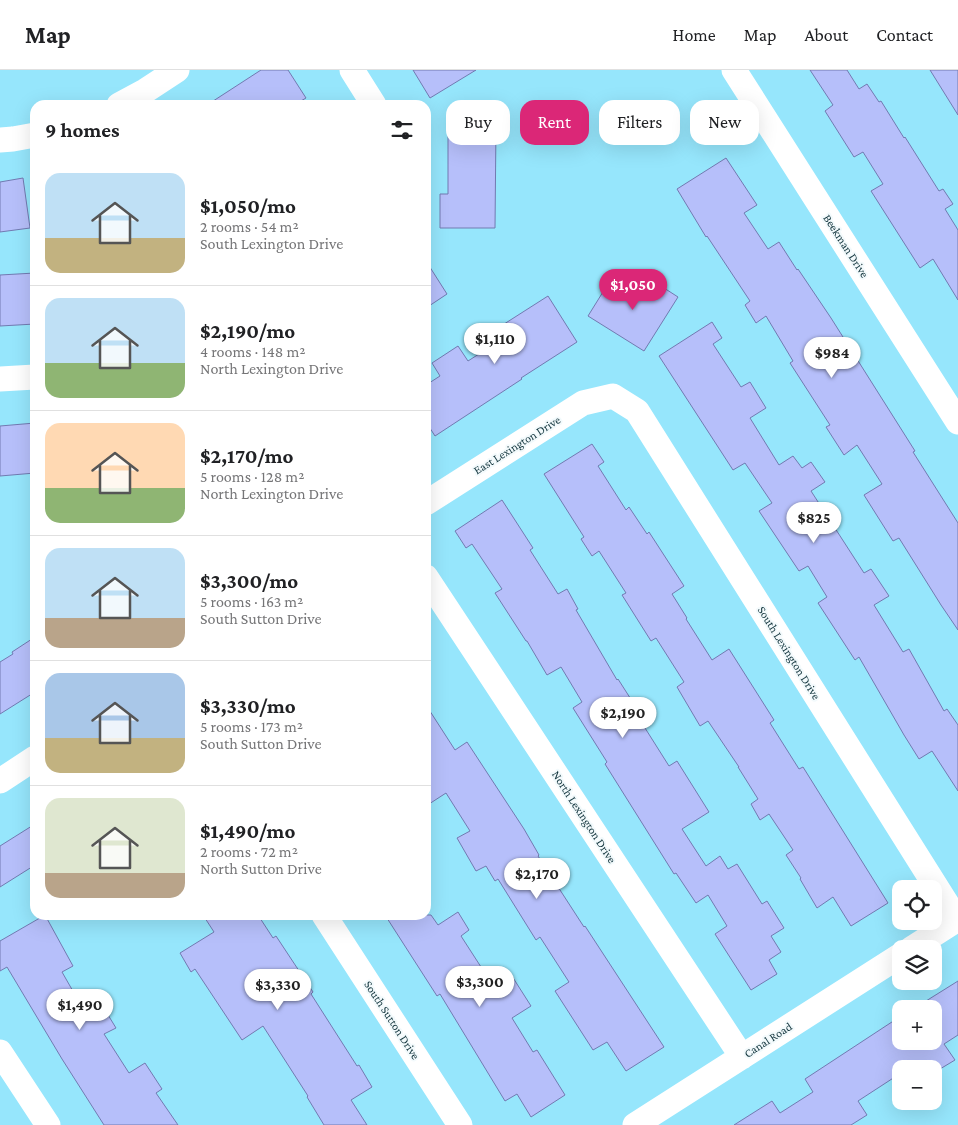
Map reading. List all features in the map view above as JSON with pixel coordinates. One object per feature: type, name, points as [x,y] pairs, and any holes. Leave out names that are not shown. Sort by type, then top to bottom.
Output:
[{"type":"street","points":[[128,100],[177,70]]},
{"type":"street","points":[[352,70],[371,100]]},
{"type":"street","name":"Beekman Drive","points":[[734,70],[958,422]]},
{"type":"street","points":[[0,140],[30,136]]},
{"type":"street","points":[[0,379],[30,377]]},
{"type":"street","name":"East Lexington Drive","points":[[431,500],[584,403],[613,396]]},
{"type":"street","name":"South Lexington Drive","points":[[613,396],[637,411],[957,919]]},
{"type":"street","name":"North Lexington Drive","points":[[431,585],[742,1057]]},
{"type":"street","points":[[0,781],[30,761]]},
{"type":"street","points":[[925,940],[957,919]]},
{"type":"street","name":"South Sutton Drive","points":[[327,920],[460,1125]]},
{"type":"street","name":"Canal Road","points":[[636,1125],[892,961]]},
{"type":"street","points":[[0,1052],[48,1125]]},
{"type":"building","points":[[261,70],[288,70],[306,98],[303,100],[215,100]]},
{"type":"building","points":[[413,70],[476,70],[430,98]]},
{"type":"building","points":[[810,70],[847,70],[859,89],[867,84],[879,102],[881,101],[939,191],[943,189],[953,204],[945,209],[958,230],[958,300],[933,259],[920,268],[871,191],[883,184],[863,152],[854,157],[825,111],[833,105]]},
{"type":"building","points":[[930,70],[958,70],[958,115]]},
{"type":"building","points":[[448,145],[496,145],[495,228],[440,228],[440,194],[448,194]]},
{"type":"building","points":[[726,158],[757,205],[744,213],[768,249],[779,242],[798,269],[915,451],[913,452],[958,523],[958,630],[899,538],[893,541],[864,495],[882,484],[857,445],[844,455],[826,427],[830,425],[790,363],[793,361],[766,316],[756,323],[745,305],[750,301],[706,237],[677,189]]},
{"type":"building","points":[[23,178],[30,228],[0,232],[0,182]]},
{"type":"building","points":[[431,269],[447,294],[431,305]]},
{"type":"building","points":[[30,273],[30,324],[0,326],[0,275]]},
{"type":"building","points":[[611,279],[639,296],[650,279],[678,297],[644,351],[588,316]]},
{"type":"building","points":[[548,296],[577,342],[435,436],[431,430],[431,382],[440,376],[432,363],[458,346],[468,361],[507,336],[501,326]]},
{"type":"building","points":[[712,322],[722,338],[713,344],[741,387],[750,382],[766,408],[750,418],[779,465],[793,456],[802,468],[811,462],[825,482],[811,491],[864,573],[871,569],[889,596],[874,605],[903,652],[909,649],[944,711],[947,709],[958,725],[958,791],[932,751],[919,759],[859,657],[855,660],[818,603],[827,597],[808,566],[799,571],[759,511],[772,503],[745,463],[733,470],[659,356]]},
{"type":"building","points":[[30,423],[30,473],[0,476],[0,426]]},
{"type":"building","points":[[592,444],[604,462],[598,466],[626,510],[629,507],[647,534],[649,532],[684,586],[672,594],[712,660],[729,649],[774,720],[770,723],[799,769],[803,767],[888,903],[851,926],[833,897],[817,908],[786,855],[793,850],[769,814],[760,820],[751,804],[758,799],[739,767],[708,721],[700,726],[677,687],[684,682],[656,638],[651,641],[622,595],[626,593],[599,551],[592,556],[581,539],[584,537],[544,474]]},
{"type":"building","points":[[502,500],[533,548],[530,550],[558,594],[567,589],[578,609],[576,610],[617,680],[648,726],[645,728],[669,766],[677,761],[709,812],[682,829],[706,866],[720,856],[728,869],[737,864],[762,904],[767,901],[784,928],[771,936],[781,952],[769,960],[777,974],[751,990],[715,934],[727,926],[708,895],[696,903],[676,873],[674,874],[605,764],[607,762],[573,708],[582,702],[561,667],[547,675],[495,593],[502,589],[472,544],[466,548],[455,531]]},
{"type":"building","points":[[30,640],[30,695],[0,714],[0,662],[13,654],[12,652]]},
{"type":"building","points":[[431,713],[455,750],[467,742],[524,829],[538,856],[664,1047],[626,1071],[607,1042],[593,1050],[555,991],[569,982],[540,937],[536,940],[498,879],[495,881],[486,866],[476,871],[457,838],[470,831],[446,793],[431,803]]},
{"type":"building","points":[[30,827],[30,868],[0,887],[0,846]]},
{"type":"building","points":[[458,912],[469,930],[461,936],[492,984],[510,973],[531,1006],[512,1018],[533,1052],[537,1050],[565,1095],[531,1117],[517,1094],[505,1101],[440,994],[437,996],[388,920],[431,920],[431,915],[438,925]]},
{"type":"building","points":[[36,920],[48,920],[73,966],[62,972],[86,1014],[102,1005],[116,1028],[104,1034],[129,1073],[145,1063],[162,1089],[156,1093],[178,1125],[104,1125],[7,967],[0,971],[0,941]]},
{"type":"building","points":[[206,920],[261,920],[273,938],[276,936],[313,992],[311,994],[372,1087],[351,1100],[367,1125],[324,1125],[308,1096],[263,1026],[242,1040],[195,969],[191,972],[180,953],[214,932]]},
{"type":"building","points":[[958,981],[958,1035],[944,1044],[955,1060],[942,1068],[942,1060],[892,1060],[892,1079],[858,1101],[867,1115],[851,1125],[734,1125],[772,1101],[780,1113],[813,1092],[805,1079],[892,1022],[892,1050],[942,1050],[942,1000],[928,1000]]}]
